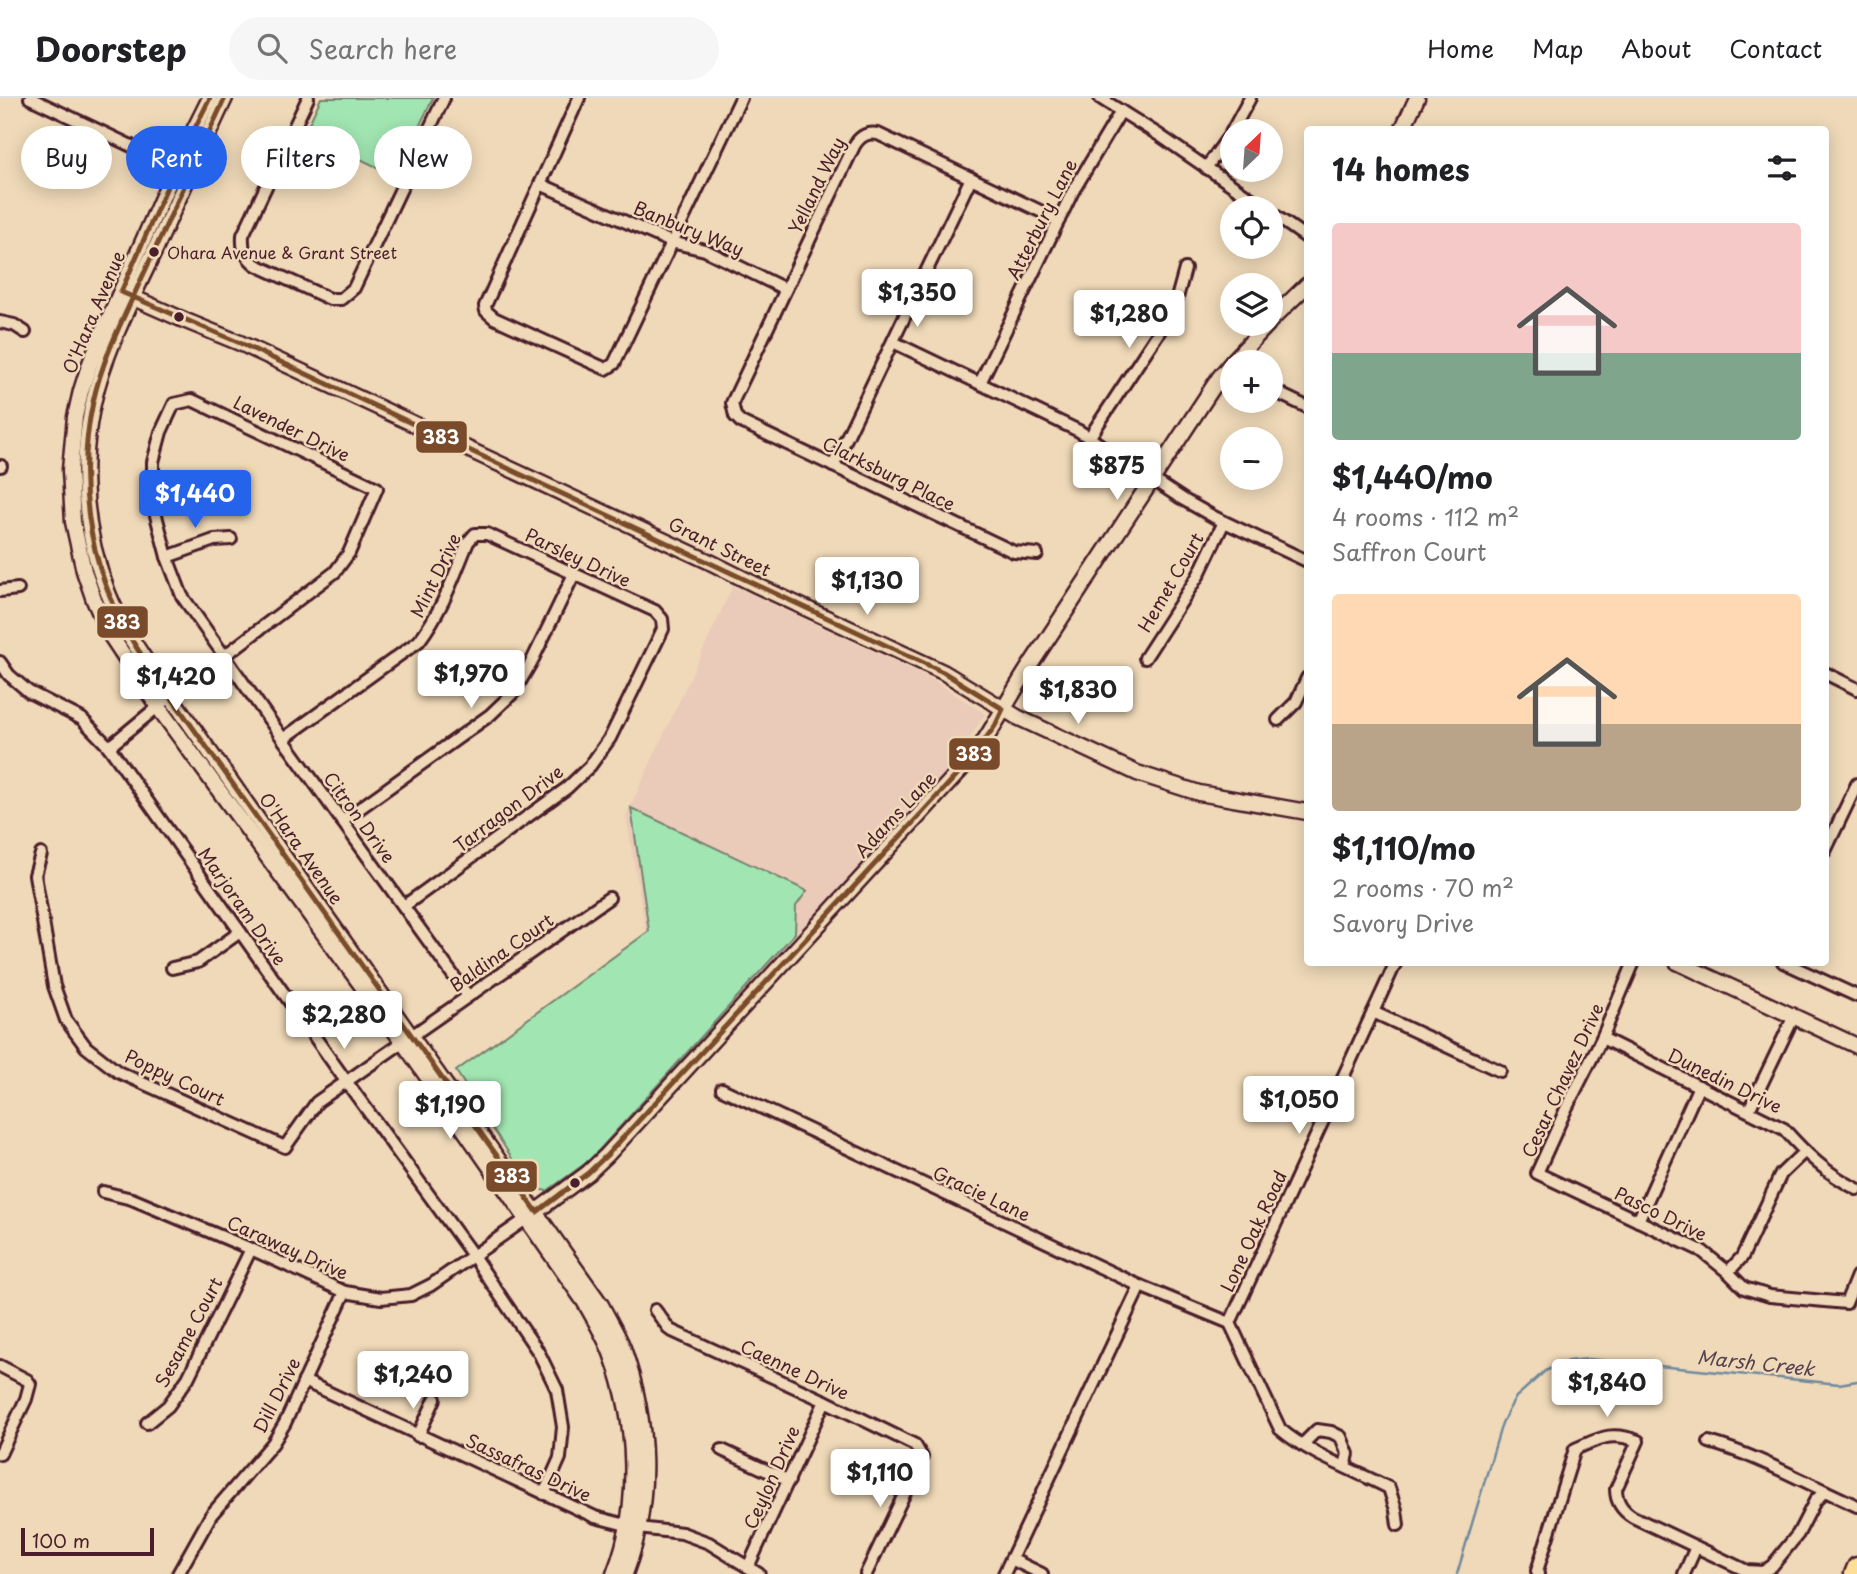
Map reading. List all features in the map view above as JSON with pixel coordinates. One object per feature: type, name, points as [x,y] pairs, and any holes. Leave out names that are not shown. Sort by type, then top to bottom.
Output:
[{"type":"main road","points":[[1854,1574],[1857,1567]]},
{"type":"street","points":[[30,98],[126,143]]},
{"type":"street","name":"O'Hara Avenue","points":[[210,98],[171,177],[127,295],[93,402],[86,448],[86,499],[94,548],[108,594],[126,631],[407,1039],[532,1216],[601,1305],[622,1346],[634,1388],[644,1442],[646,1468],[633,1527],[631,1558],[625,1574]]},
{"type":"street","name":"O'Hara Avenue","points":[[225,98],[89,366],[75,417],[70,470],[73,522],[83,571],[109,634],[158,706],[407,1039]]},
{"type":"street","points":[[308,98],[243,236],[242,248],[247,258],[256,265],[330,299],[341,299],[355,288],[444,98]]},
{"type":"street","points":[[579,98],[485,306],[486,312],[494,318],[602,368],[614,364],[741,98]]},
{"type":"street","points":[[1100,98],[1247,196]]},
{"type":"street","points":[[1239,119],[1250,98]]},
{"type":"street","points":[[1404,126],[1417,98]]},
{"type":"street","name":"Atterbury Lane","points":[[980,383],[1081,177],[1121,111]]},
{"type":"street","name":"Yelland Way","points":[[732,410],[733,398],[785,289],[854,146],[864,135],[878,135],[1059,220]]},
{"type":"street","points":[[1206,168],[1220,149]]},
{"type":"street","points":[[833,466],[971,178]]},
{"type":"street","name":"Banbury Way","points":[[540,184],[671,242],[705,250],[785,289]]},
{"type":"street","points":[[1283,221],[1304,236]]},
{"type":"street","points":[[1089,438],[1174,309],[1185,269]]},
{"type":"street","name":"Adams Lane","points":[[1283,308],[1304,288]]},
{"type":"street","name":"Grant Street","points":[[127,295],[240,343],[943,672],[1003,709],[1137,773],[1199,793],[1304,811]]},
{"type":"street","points":[[0,322],[14,325],[25,332]]},
{"type":"street","name":"Adams Lane","points":[[532,1216],[607,1155],[977,752],[1031,664],[1219,378],[1256,336]]},
{"type":"street","points":[[893,342],[1089,438],[1184,500],[1304,560]]},
{"type":"street","points":[[1283,395],[1304,406]]},
{"type":"street","name":"Lavender Drive","points":[[192,400],[377,488],[349,553],[335,572],[224,657]]},
{"type":"street","name":"Citron Drive","points":[[192,400],[174,404],[161,432],[153,462],[153,504],[167,557],[182,596],[468,996]]},
{"type":"street","name":"Clarksburg Place","points":[[732,410],[741,422],[1014,552],[1037,554]]},
{"type":"street","name":"Hemet Court","points":[[1145,658],[1198,576],[1224,522]]},
{"type":"street","name":"Mint Drive","points":[[283,740],[419,641],[443,604],[468,542],[475,534],[487,534]]},
{"type":"street","name":"Parsley Drive","points":[[487,534],[655,611]]},
{"type":"street","points":[[167,557],[214,540],[231,539]]},
{"type":"street","points":[[342,821],[490,715],[514,692],[574,575]]},
{"type":"street","points":[[0,591],[18,589]]},
{"type":"street","name":"Tarragon Drive","points":[[404,906],[567,788],[590,766],[610,738],[663,629],[662,619],[655,611]]},
{"type":"street","points":[[109,747],[224,657]]},
{"type":"street","name":"Marjoram Drive","points":[[0,662],[9,675],[29,692],[82,719],[109,747],[474,1257],[539,1353],[557,1390],[563,1427],[560,1458],[544,1494]]},
{"type":"street","points":[[1829,675],[1857,689]]},
{"type":"street","points":[[1278,720],[1296,702],[1304,685]]},
{"type":"street","points":[[1829,843],[1857,784]]},
{"type":"street","name":"Poppy Court","points":[[41,854],[35,875],[54,986],[66,1020],[86,1047],[118,1072],[285,1147]]},
{"type":"street","name":"Baldina Court","points":[[285,1147],[317,1102],[609,898]]},
{"type":"street","points":[[172,968],[198,962],[240,932]]},
{"type":"street","name":"Lone Oak Road","points":[[1230,1323],[1394,966]]},
{"type":"street","name":"Cesar Chavez Drive","points":[[1537,1173],[1602,1038],[1632,966]]},
{"type":"street","points":[[1686,966],[1857,1046]]},
{"type":"street","points":[[1792,966],[1857,996]]},
{"type":"street","points":[[1373,1012],[1500,1071]]},
{"type":"street","points":[[1749,1110],[1794,1016]]},
{"type":"street","name":"Dunedin Drive","points":[[1602,1038],[1784,1129],[1804,1152],[1825,1170],[1857,1189]]},
{"type":"street","points":[[1638,1221],[1699,1086]]},
{"type":"street","name":"Gracie Lane","points":[[722,1089],[1140,1286],[1230,1323]]},
{"type":"street","points":[[1728,1272],[1742,1257],[1781,1174],[1804,1152]]},
{"type":"street","name":"Pasco Drive","points":[[1537,1173],[1702,1251],[1744,1288],[1770,1296],[1846,1303],[1857,1276]]},
{"type":"street","name":"Caraway Drive","points":[[103,1192],[132,1199],[345,1292],[381,1298],[411,1295],[432,1285],[532,1216]]},
{"type":"street","name":"Sesame Court","points":[[147,1423],[168,1406],[188,1378],[251,1250]]},
{"type":"street","points":[[1004,1574],[1140,1286]]},
{"type":"street","name":"Dill Drive","points":[[178,1574],[211,1515],[274,1443],[345,1292]]},
{"type":"street","name":"Caenne Drive","points":[[655,1310],[670,1331],[915,1445],[922,1457],[866,1574]]},
{"type":"street","points":[[1230,1323],[1280,1429],[1302,1445],[1389,1488],[1398,1525]]},
{"type":"street","points":[[0,1366],[30,1384],[26,1399],[0,1454]]},
{"type":"street","name":"Sassafras Drive","points":[[304,1381],[595,1517],[633,1527],[682,1533],[709,1542],[759,1574]]},
{"type":"street","points":[[418,1436],[435,1399]]},
{"type":"street","name":"Ceylon Drive","points":[[748,1567],[825,1401]]},
{"type":"street","points":[[1302,1445],[1317,1430],[1331,1432],[1341,1437],[1348,1454],[1345,1466]]},
{"type":"street","points":[[1538,1574],[1536,1571],[1575,1449],[1610,1435],[1638,1441],[1616,1489],[1623,1511],[1742,1569],[1763,1572],[1772,1566],[1792,1541],[1815,1501],[1825,1491]]},
{"type":"street","points":[[1709,1443],[1759,1461],[1857,1506]]},
{"type":"street","points":[[722,1450],[789,1481]]},
{"type":"street","name":"O'Hara Avenue","points":[[614,1574],[633,1527]]},
{"type":"street","points":[[1684,1574],[1696,1547]]},
{"type":"street","points":[[1011,1559],[1042,1574]]},
{"type":"shaded area","points":[[733,586],[928,677],[985,714],[947,773],[670,1070],[626,816]]},
{"type":"green space","points":[[321,98],[433,98],[419,126],[374,126],[374,166],[360,159],[360,126],[308,126]]},
{"type":"green space","points":[[631,808],[807,891],[796,906],[795,933],[590,1160],[547,1191],[531,1188],[456,1071],[649,931]]},
{"type":"waterway","name":"Marsh Creek","points":[[1457,1574],[1502,1423],[1516,1397],[1545,1371],[1568,1361],[1589,1359],[1839,1384],[1857,1381]]},
{"type":"transit line","name":"383","points":[[133,297],[121,292],[176,166],[210,98]]},
{"type":"transit line","name":"383","points":[[133,297],[225,98]]},
{"type":"transit line","name":"383","points":[[133,297],[240,343],[943,672],[1003,709],[995,726],[966,765],[607,1155],[537,1212],[142,656],[111,597],[100,566],[87,502],[88,435],[100,375],[133,297]]},
{"type":"place","name":"Ohara Avenue & Grant Street","points":[[154,252]]}]
